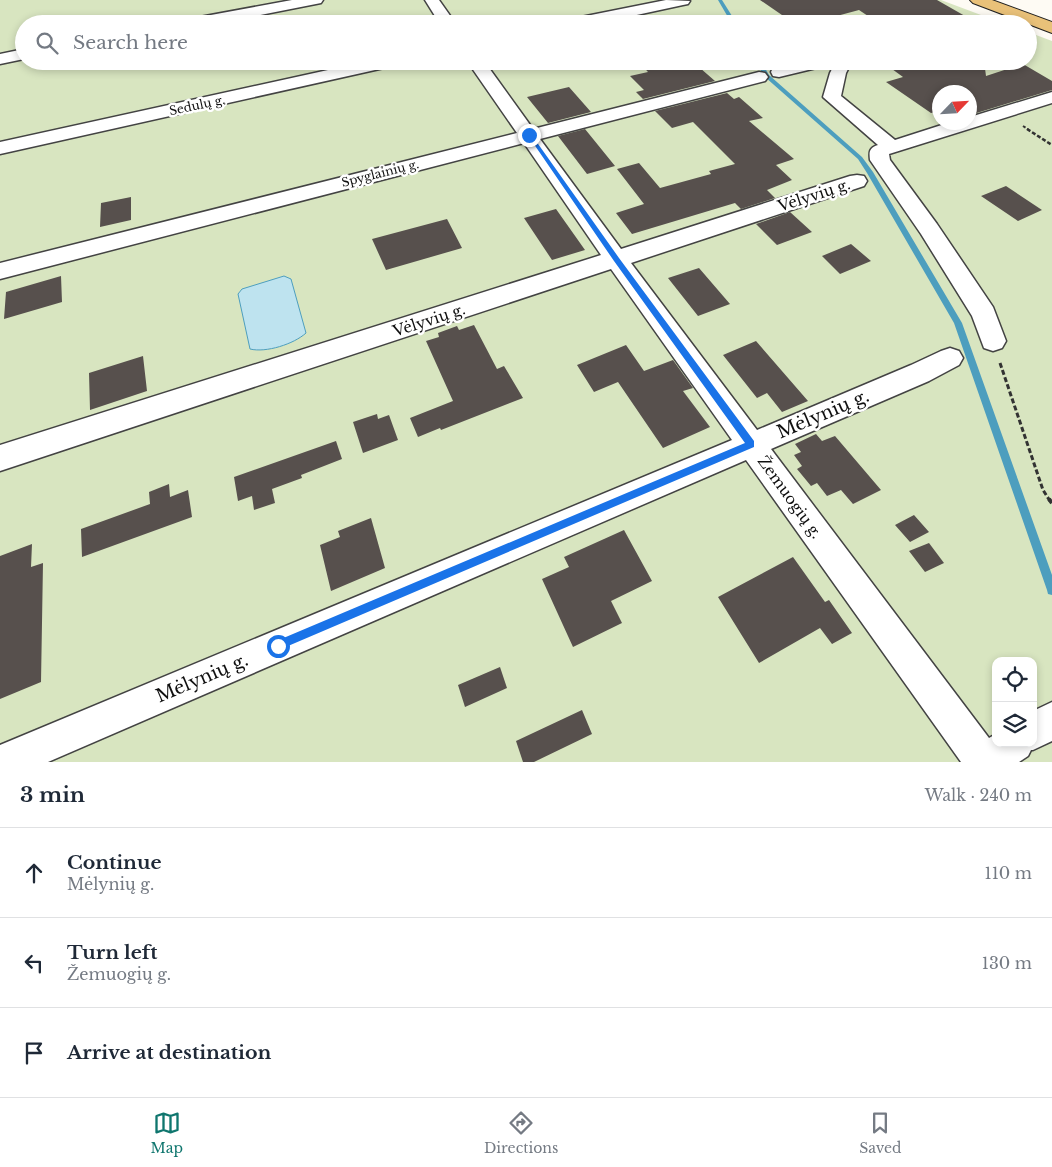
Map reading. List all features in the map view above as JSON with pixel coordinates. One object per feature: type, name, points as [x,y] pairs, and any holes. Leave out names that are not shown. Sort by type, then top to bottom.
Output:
[{"type":"main road","points":[[978,0],[1018,15]]},
{"type":"main road","points":[[1037,22],[1052,28]]},
{"type":"street","points":[[237,15],[316,0]]},
{"type":"street","points":[[432,0],[442,15]]},
{"type":"street","points":[[615,15],[683,1]]},
{"type":"street","points":[[0,59],[15,56]]},
{"type":"street","name":"Sedulų g.","points":[[0,148],[353,70]]},
{"type":"street","name":"Žemuogių g.","points":[[482,70],[616,260],[985,762]]},
{"type":"street","points":[[779,72],[787,70]]},
{"type":"street","points":[[840,70],[832,97],[893,147]]},
{"type":"street","name":"Spyglainių g.","points":[[0,271],[759,77]]},
{"type":"street","points":[[992,341],[984,314],[929,228],[880,160],[879,151],[1052,97]]},
{"type":"street","name":"Vėlyvių g.","points":[[0,458],[857,181]]},
{"type":"street","name":"Mėlynių g.","points":[[4,762],[950,358]]},
{"type":"street","points":[[1037,729],[1052,720]]},
{"type":"street","points":[[985,762],[1009,747]]},
{"type":"path","points":[[1004,113],[1052,145]]},
{"type":"path","points":[[992,341],[1043,490],[1052,503]]},
{"type":"green space","points":[[0,0],[941,0],[981,15],[15,15],[15,70],[1037,70],[1037,35],[1052,41],[1052,762],[0,762]]},
{"type":"water","points":[[284,276],[291,279],[306,333],[280,347],[264,350],[250,349],[238,294],[242,289]]},
{"type":"building","points":[[760,0],[937,0],[963,15],[866,15],[859,10],[840,15],[782,15]]},
{"type":"building","points":[[646,70],[702,70],[715,81],[643,99],[636,92],[644,90],[630,76],[648,72]]},
{"type":"building","points":[[893,70],[985,70],[986,76],[1004,70],[1033,70],[1052,81],[1052,90],[977,113],[977,85],[932,85],[931,113],[886,82],[903,77]]},
{"type":"building","points":[[569,87],[591,112],[548,123],[527,97]]},
{"type":"building","points":[[727,93],[734,99],[739,97],[763,118],[749,121],[794,159],[776,165],[792,180],[767,190],[775,198],[741,209],[735,203],[632,234],[616,213],[644,204],[617,169],[639,163],[660,188],[711,174],[709,171],[735,164],[693,122],[672,128],[655,111]]},
{"type":"building","points":[[585,129],[615,166],[587,174],[558,136]]},
{"type":"building","points":[[1006,186],[1042,210],[1018,221],[981,196]]},
{"type":"building","points":[[131,197],[131,220],[100,227],[101,203]]},
{"type":"building","points":[[556,209],[585,250],[552,260],[524,218]]},
{"type":"building","points":[[790,212],[812,232],[777,245],[756,224]]},
{"type":"building","points":[[447,219],[462,248],[386,270],[372,239]]},
{"type":"building","points":[[851,244],[871,261],[840,274],[822,256]]},
{"type":"building","points":[[699,268],[730,304],[698,316],[668,278]]},
{"type":"building","points":[[61,276],[62,302],[4,319],[6,292]]},
{"type":"building","points":[[474,325],[497,369],[504,366],[523,398],[418,437],[410,418],[453,401],[426,341],[439,337],[438,333],[457,326],[459,330]]},
{"type":"building","points":[[756,341],[808,401],[782,412],[767,393],[757,398],[723,355]]},
{"type":"building","points":[[626,345],[644,371],[673,360],[693,388],[683,391],[710,427],[663,448],[618,382],[594,392],[577,365]]},
{"type":"building","points":[[143,356],[147,391],[90,410],[89,373]]},
{"type":"building","points":[[377,414],[378,419],[389,415],[398,440],[363,453],[353,422]]},
{"type":"building","points":[[816,434],[822,441],[835,436],[881,490],[853,504],[841,490],[827,496],[817,483],[811,486],[797,469],[802,466],[794,455],[801,452],[795,444]]},
{"type":"building","points":[[336,441],[342,459],[301,475],[302,478],[272,489],[275,503],[254,510],[252,496],[238,501],[234,477]]},
{"type":"building","points":[[169,484],[170,497],[188,490],[192,517],[82,557],[81,529],[150,504],[149,492]]},
{"type":"building","points":[[914,515],[929,532],[910,542],[895,525]]},
{"type":"building","points":[[371,518],[385,568],[331,591],[320,545],[340,537],[338,531]]},
{"type":"building","points":[[624,530],[652,581],[611,601],[622,623],[573,647],[542,579],[569,567],[564,557]]},
{"type":"building","points":[[929,543],[944,563],[925,572],[909,551]]},
{"type":"building","points":[[32,544],[31,567],[43,563],[41,682],[0,699],[0,556]]},
{"type":"building","points":[[793,557],[825,602],[829,600],[852,633],[832,644],[820,628],[759,663],[718,597]]},
{"type":"building","points":[[500,667],[507,688],[465,707],[458,685]]},
{"type":"building","points":[[582,710],[592,734],[534,762],[523,762],[516,741]]},
{"type":"waterway","points":[[720,0],[729,15]]},
{"type":"waterway","points":[[763,70],[767,76],[860,158],[958,323],[1052,590]]},
{"type":"route","points":[[278,646],[751,444],[616,260],[529,135]]}]
